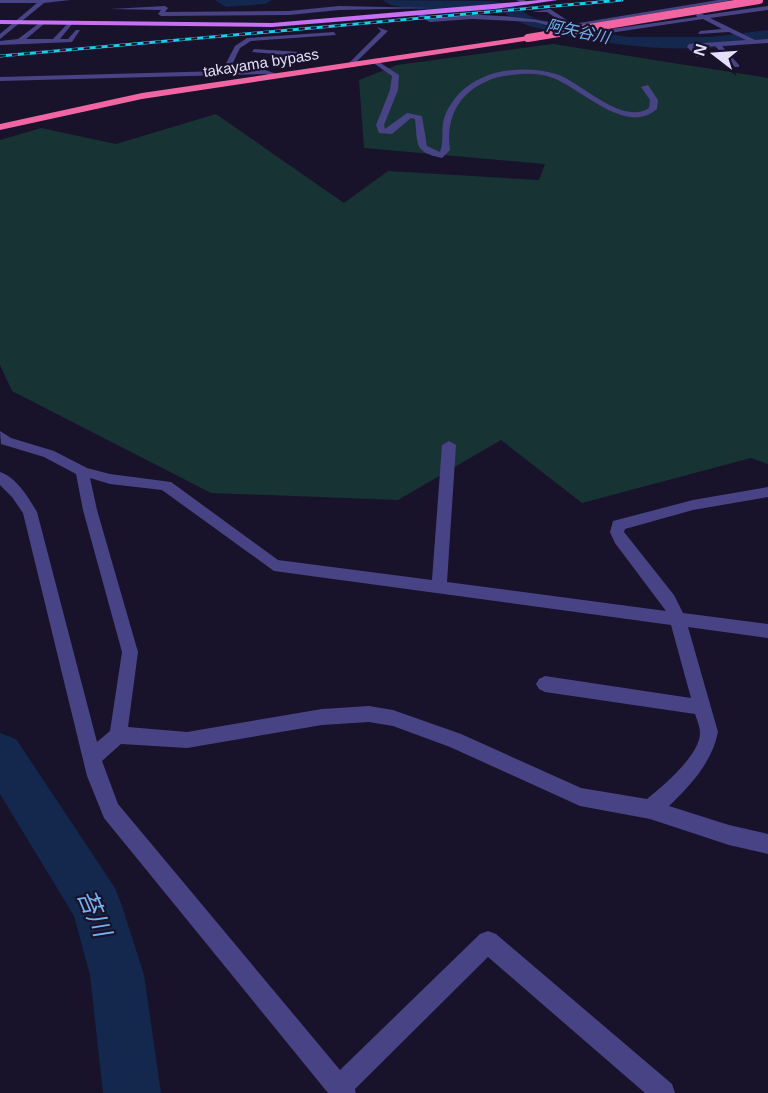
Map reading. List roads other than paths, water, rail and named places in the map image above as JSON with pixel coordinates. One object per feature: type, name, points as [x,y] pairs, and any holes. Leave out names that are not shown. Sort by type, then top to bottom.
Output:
[{"type":"highway","points":[[528,38],[759,0]]},
{"type":"highway","points":[[528,38],[596,30]]},
{"type":"highway","name":"takayama bypass","points":[[0,127],[142,96],[528,38]]},
{"type":"main road","points":[[0,22],[14,25],[70,23],[272,25],[399,15],[429,7],[495,7],[555,0]]},
{"type":"street","points":[[0,1],[67,0]]},
{"type":"street","points":[[519,0],[528,4]]},
{"type":"street","points":[[668,0],[750,40]]},
{"type":"street","points":[[563,27],[729,0]]},
{"type":"street","points":[[0,37],[43,1]]},
{"type":"street","points":[[280,3],[282,13]]},
{"type":"street","points":[[114,9],[199,6]]},
{"type":"street","points":[[165,8],[161,14],[282,13],[339,8],[429,7],[429,15],[399,15]]},
{"type":"street","points":[[421,16],[430,20],[477,17],[535,20],[590,34],[768,8]]},
{"type":"street","points":[[535,12],[548,10],[572,25]]},
{"type":"street","points":[[186,25],[195,14]]},
{"type":"street","points":[[587,25],[634,16]]},
{"type":"street","points":[[678,20],[697,30],[729,30]]},
{"type":"street","points":[[596,30],[664,22]]},
{"type":"street","points":[[21,41],[42,23]]},
{"type":"street","points":[[54,42],[70,23]]},
{"type":"street","points":[[0,28],[14,25]]},
{"type":"street","points":[[351,64],[385,31],[379,28]]},
{"type":"street","points":[[0,43],[70,41],[78,31],[63,32]]},
{"type":"street","points":[[225,73],[237,47],[253,38],[334,33]]},
{"type":"street","points":[[294,35],[305,71]]},
{"type":"street","points":[[697,55],[689,46],[750,40],[767,42]]},
{"type":"street","points":[[717,44],[737,66]]},
{"type":"street","points":[[254,51],[300,54]]},
{"type":"street","points":[[374,61],[396,75],[394,90],[380,125],[382,131],[389,132],[410,115],[416,116],[421,125],[418,136],[421,146],[426,151],[442,155],[446,150],[443,133],[446,120],[460,97],[470,87],[488,78],[518,72],[547,73],[574,85],[623,113],[643,115],[652,109],[654,100],[645,87]]},
{"type":"street","points":[[0,79],[265,72],[275,75]]},
{"type":"street","points":[[0,435],[6,441],[49,454],[82,471],[110,479],[166,485],[274,565],[768,631]]},
{"type":"street","points":[[439,588],[449,445]]},
{"type":"street","points":[[82,471],[90,510],[130,652],[118,735],[92,758]]},
{"type":"street","points":[[0,477],[17,493],[30,512],[96,776],[111,811],[342,1090],[488,942],[663,1093]]},
{"type":"street","points":[[650,809],[669,793],[706,748],[709,732],[678,619],[668,600],[620,538],[617,532],[618,525],[693,505],[768,492]]},
{"type":"street","points":[[545,684],[701,707]]},
{"type":"street","points":[[118,735],[187,740],[289,722],[369,714],[393,718],[436,733],[580,797],[650,809],[729,835],[768,844]]},
{"type":"waterway","name":"阿矢谷川","points":[[222,0],[226,3],[265,0]]},
{"type":"waterway","name":"阿矢谷川","points":[[390,0],[433,6],[491,5],[506,8],[529,21],[589,36],[629,42],[711,42],[768,35]]},
{"type":"waterway","name":"苔川","points":[[0,754],[97,906],[117,975],[132,1093]]},
{"type":"railway","points":[[0,56],[622,0]]}]
